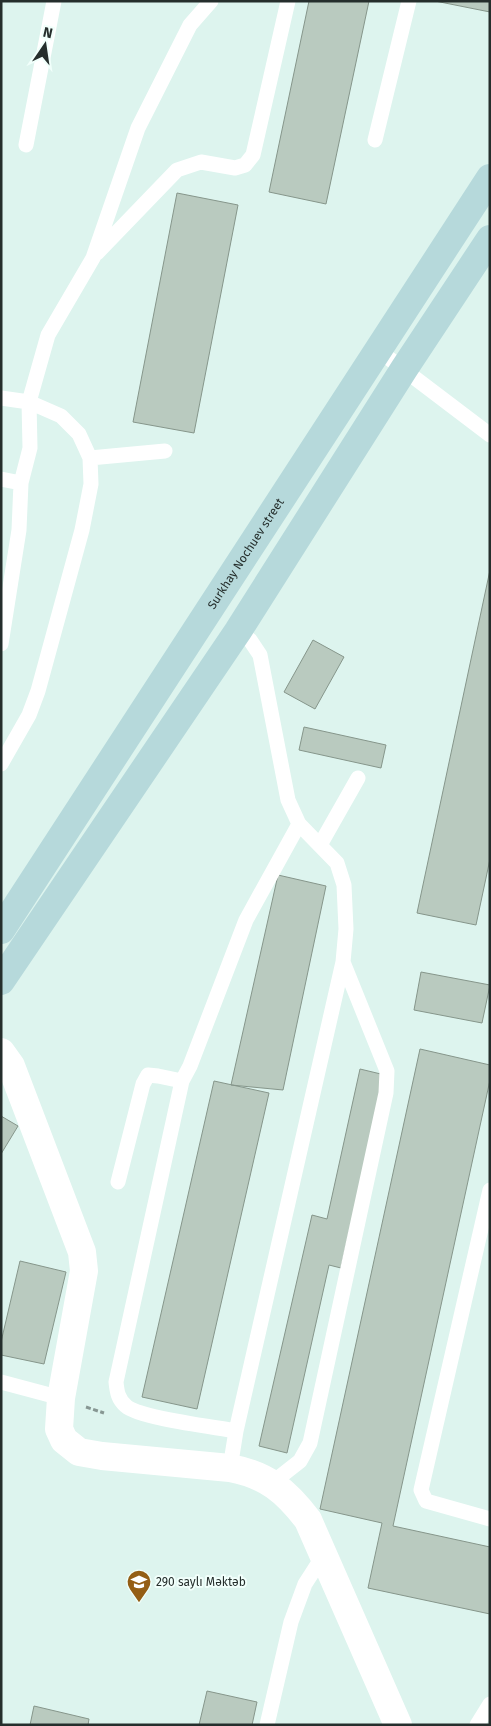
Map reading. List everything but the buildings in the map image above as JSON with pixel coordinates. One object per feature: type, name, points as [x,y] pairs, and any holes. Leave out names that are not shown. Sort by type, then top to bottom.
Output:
[{"type":"street","name":"Surkhay Nochuev street","points":[[3,921],[490,178]]},
{"type":"street","points":[[1,981],[238,631],[404,369],[490,239]]},
{"type":"street","points":[[1,1052],[11,1066],[82,1252],[84,1271],[61,1398],[59,1429],[64,1440],[80,1452],[120,1458],[230,1468],[249,1472],[272,1483],[292,1500],[308,1520],[398,1725]]},
{"type":"lane","points":[[26,145],[54,1]]},
{"type":"lane","points":[[1,644],[19,530],[21,483],[30,448],[29,402],[48,335],[93,258],[138,128],[190,25],[211,1]]},
{"type":"lane","points":[[93,258],[177,170],[201,162],[235,168],[245,165],[252,155],[288,1]]},
{"type":"lane","points":[[375,140],[409,1]]},
{"type":"lane","points":[[378,350],[490,435]]},
{"type":"lane","points":[[1,398],[29,402],[61,416],[79,434],[90,458],[90,484],[82,530],[38,691],[30,715],[1,764]]},
{"type":"lane","points":[[90,458],[165,451]]},
{"type":"lane","points":[[1,479],[21,483]]},
{"type":"lane","points":[[230,1468],[236,1431],[343,962],[346,928],[344,885],[337,863],[299,824],[288,800],[260,654],[250,640],[238,631]]},
{"type":"lane","points":[[320,845],[358,778]]},
{"type":"lane","points":[[236,1431],[154,1417],[127,1407],[118,1396],[116,1382],[182,1081],[190,1066],[246,920],[299,824]]},
{"type":"lane","points":[[3,921],[29,940]]},
{"type":"lane","points":[[272,1483],[300,1461],[310,1443],[386,1093],[386,1071],[343,962]]},
{"type":"lane","points":[[118,1182],[143,1084],[148,1075],[182,1081]]},
{"type":"lane","points":[[490,1190],[421,1490],[426,1501],[490,1519]]},
{"type":"lane","points":[[1,1382],[61,1398]]},
{"type":"lane","points":[[267,1725],[291,1622],[305,1584],[323,1556]]},
{"type":"lane","points":[[477,1725],[490,1704]]},
{"type":"path","points":[[61,1398],[107,1414],[116,1415],[127,1407]]},
{"type":"place","name":"290 saylı Məktəb","points":[[139,1603]]}]
